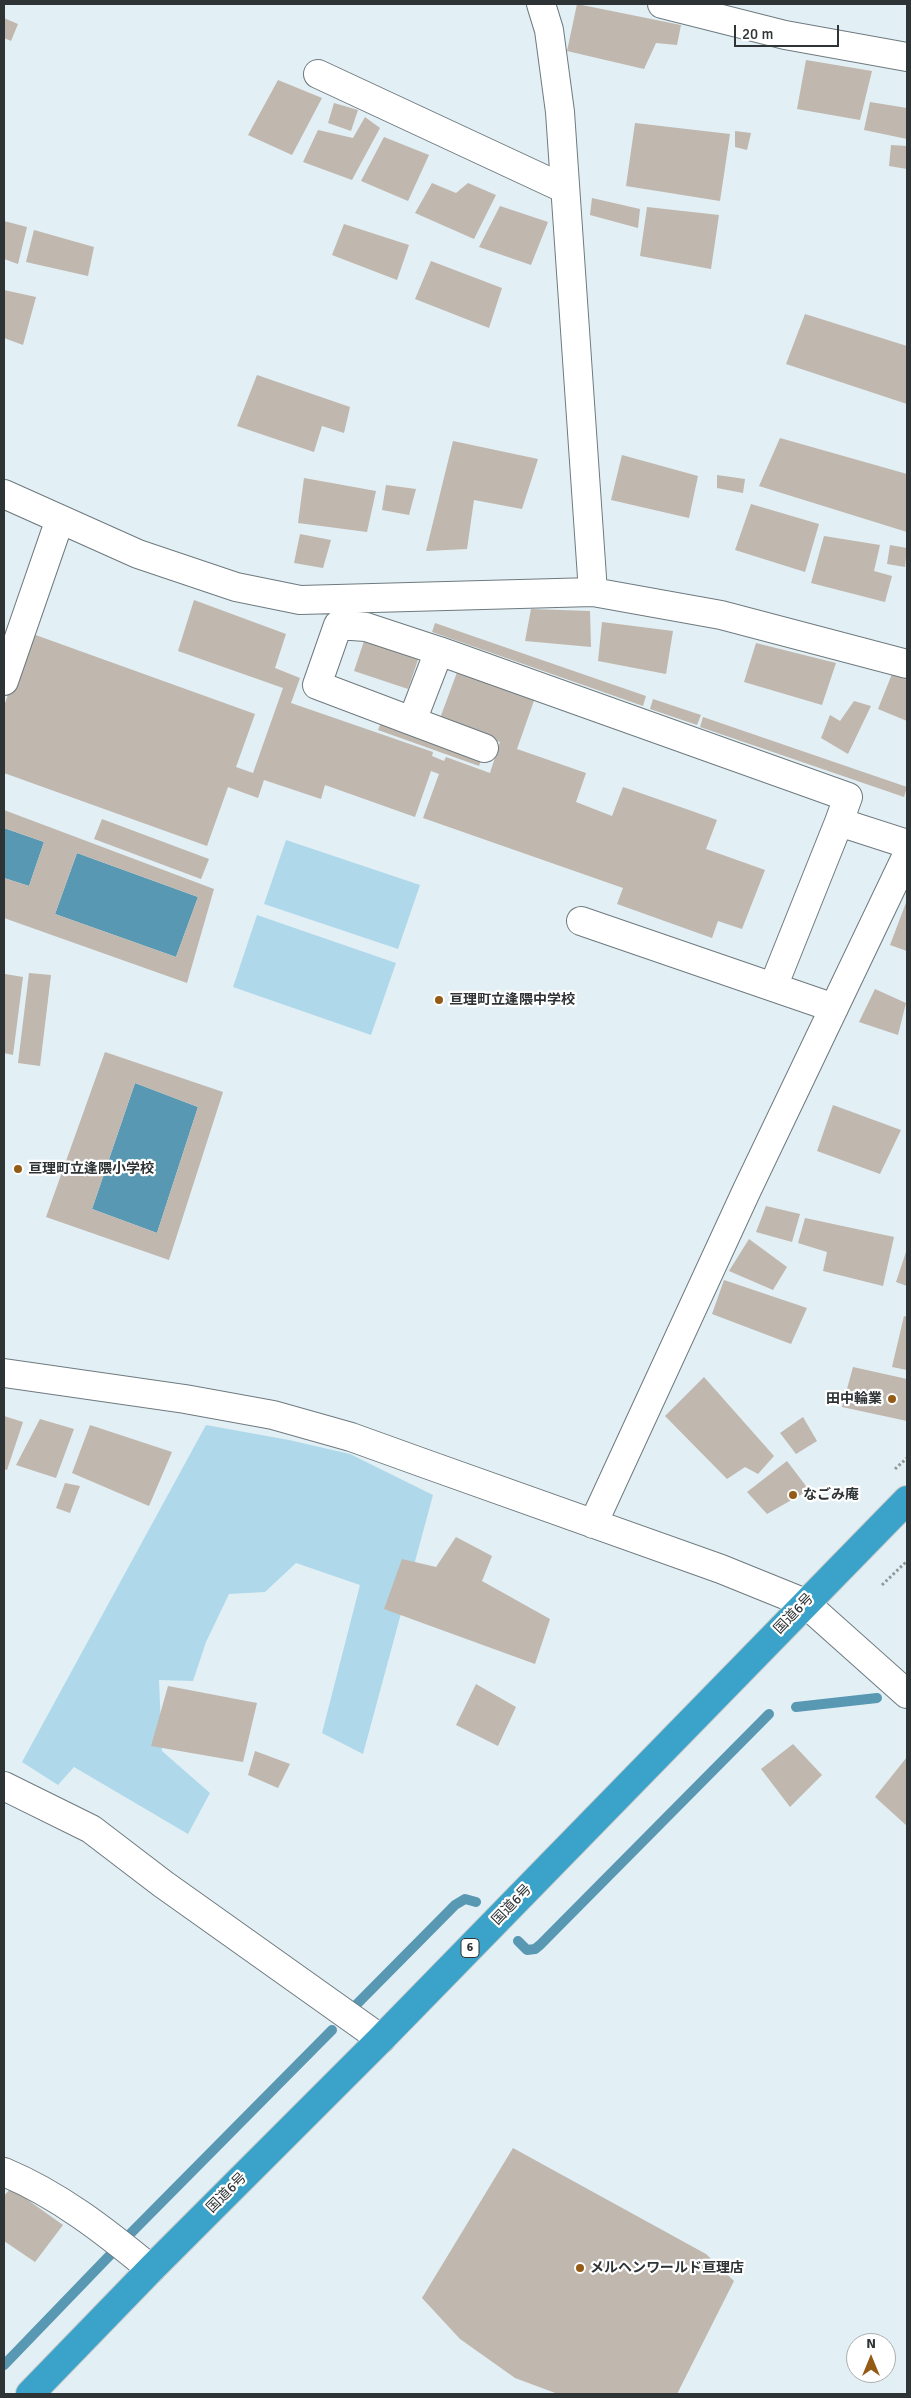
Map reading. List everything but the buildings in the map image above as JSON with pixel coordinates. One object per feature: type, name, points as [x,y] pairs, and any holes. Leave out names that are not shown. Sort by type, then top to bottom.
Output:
[{"type":"highway","name":"国道6号","points":[[30,2394],[151,2269],[381,2039],[907,1500]]},
{"type":"street","points":[[541,4],[549,30],[558,102],[593,592]]},
{"type":"street","points":[[662,4],[785,35],[907,57]]},
{"type":"street","points":[[318,74],[565,189]]},
{"type":"street","points":[[4,494],[156,560],[236,587],[300,600],[593,592],[721,615],[907,664]]},
{"type":"street","points":[[4,681],[60,519]]},
{"type":"street","points":[[484,748],[317,685],[338,625],[366,626],[848,797],[773,987]]},
{"type":"street","points":[[412,721],[439,651]]},
{"type":"street","points":[[839,822],[907,844]]},
{"type":"street","points":[[593,1524],[741,1201],[907,855]]},
{"type":"street","points":[[581,921],[834,1008]]},
{"type":"street","points":[[4,1373],[185,1399],[273,1415],[351,1437],[721,1569],[805,1603],[907,1694]]},
{"type":"street","points":[[4,1786],[91,1830],[163,1884],[381,2039]]},
{"type":"street","points":[[4,2172],[25,2181],[90,2220],[151,2269]]},
{"type":"path","points":[[882,1585],[907,1561]]},
{"type":"shaded area","points":[[4,828],[44,842],[29,886],[4,878]]},
{"type":"shaded area","points":[[286,840],[420,885],[398,949],[264,904]]},
{"type":"shaded area","points":[[77,853],[198,897],[176,957],[55,914]]},
{"type":"shaded area","points":[[257,915],[396,963],[371,1035],[233,987]]},
{"type":"shaded area","points":[[135,1083],[198,1107],[157,1233],[92,1209]]},
{"type":"shaded area","points":[[206,1425],[289,1440],[350,1454],[433,1495],[363,1754],[322,1733],[360,1585],[296,1563],[265,1592],[229,1594],[206,1642],[193,1681],[159,1680],[162,1751],[210,1793],[188,1834],[74,1767],[58,1785],[22,1762]]},
{"type":"waterway","points":[[796,1707],[877,1698]]},
{"type":"waterway","points":[[518,1941],[527,1950],[535,1949],[540,1945],[769,1714]]},
{"type":"waterway","points":[[356,2005],[455,1905],[465,1899],[476,1902]]},
{"type":"waterway","points":[[130,2234],[332,2030]]},
{"type":"waterway","points":[[4,2365],[113,2252]]},
{"type":"place","name":"亘理町立逢隈中学校","points":[[439,1000]]},
{"type":"place","name":"亘理町立逢隈小学校","points":[[18,1169]]},
{"type":"place","name":"田中輪業","points":[[892,1399]]},
{"type":"place","name":"なごみ庵","points":[[793,1495]]},
{"type":"place","name":"メルヘンワールド亘理店","points":[[580,2268]]}]
